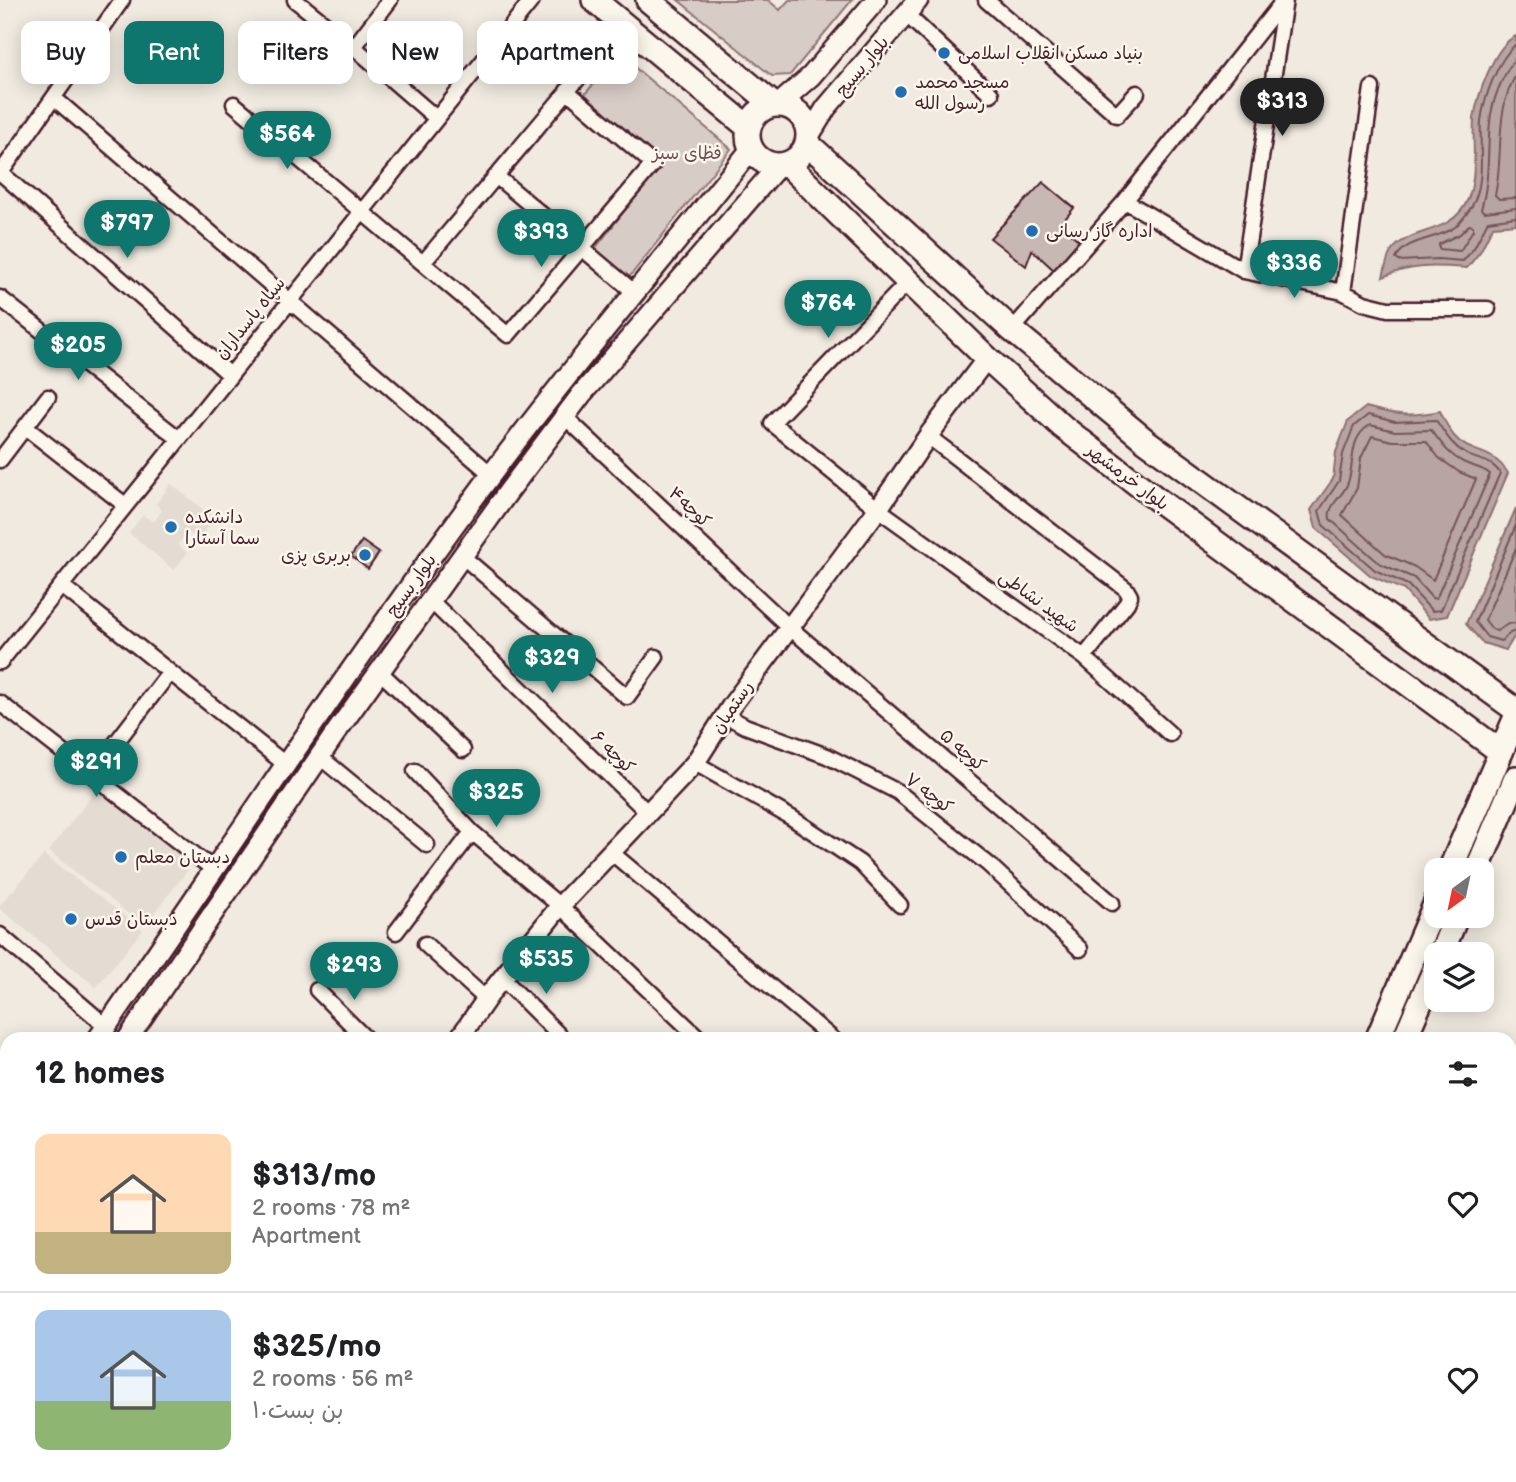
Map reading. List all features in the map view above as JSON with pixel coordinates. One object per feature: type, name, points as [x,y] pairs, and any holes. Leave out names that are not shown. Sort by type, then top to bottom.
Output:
[{"type":"main road","points":[[594,0],[620,21]]},
{"type":"main road","points":[[638,37],[750,138],[762,161],[782,165],[803,153],[808,140],[807,126],[797,111],[776,105],[648,0]]},
{"type":"main road","name":"بلوار بسیج","points":[[776,105],[811,76],[876,0]]},
{"type":"main road","name":"بلوار بسیج","points":[[808,140],[826,108],[912,7]]},
{"type":"main road","points":[[750,138],[758,112],[776,105]]},
{"type":"main road","name":"بلوار بسیج","points":[[102,1032],[285,764],[491,474],[634,292],[750,138]]},
{"type":"main road","points":[[808,140],[1012,330],[1146,441],[1516,710]]},
{"type":"main road","name":"بلوار بسیج","points":[[132,1032],[320,757],[508,492],[565,416],[782,165]]},
{"type":"main road","name":"بلوار خرمشهر","points":[[782,165],[1063,427],[1501,752]]},
{"type":"main road","points":[[987,358],[1012,330]]},
{"type":"main road","points":[[491,474],[508,492]]},
{"type":"main road","points":[[1455,858],[1516,717]]},
{"type":"main road","points":[[1482,858],[1516,778]]},
{"type":"main road","points":[[213,869],[233,884]]},
{"type":"main road","points":[[1380,1032],[1425,928]]},
{"type":"main road","points":[[1407,1032],[1424,994]]},
{"type":"street","points":[[122,0],[0,174],[229,374]]},
{"type":"street","points":[[295,0],[436,118]]},
{"type":"street","points":[[354,47],[390,0]]},
{"type":"street","name":"سپاه پاسداران","points":[[0,663],[229,374],[532,0]]},
{"type":"street","points":[[986,0],[1117,115],[1137,93]]},
{"type":"street","points":[[1012,330],[1125,201],[1284,0]]},
{"type":"street","points":[[1244,271],[1284,0]]},
{"type":"street","points":[[912,7],[991,94]]},
{"type":"street","points":[[422,262],[574,84]]},
{"type":"street","points":[[1343,292],[1372,88]]},
{"type":"street","points":[[234,104],[508,335],[653,164],[567,92]]},
{"type":"street","points":[[54,98],[491,474]]},
{"type":"street","points":[[496,176],[634,292]]},
{"type":"street","points":[[1125,201],[1244,271],[1343,292],[1364,303],[1388,309],[1488,309]]},
{"type":"street","name":"شهید نشاطی","points":[[908,282],[772,423],[878,509],[1084,657],[1170,734]]},
{"type":"street","points":[[0,298],[178,438]]},
{"type":"street","name":"رستمیان","points":[[463,1032],[502,978],[560,906],[695,763],[725,715],[987,358]]},
{"type":"street","points":[[0,460],[48,397]]},
{"type":"street","name":"کوچه۴","points":[[565,416],[789,627]]},
{"type":"street","points":[[25,427],[125,505]]},
{"type":"street","points":[[928,436],[1126,589],[1130,596],[1126,603],[1084,657]]},
{"type":"street","points":[[462,556],[626,697],[656,657]]},
{"type":"street","points":[[62,586],[285,764]]},
{"type":"street","name":"کوچه ۶","points":[[430,601],[648,813]]},
{"type":"street","name":"کوچه ۵","points":[[789,627],[1112,903]]},
{"type":"street","points":[[92,774],[170,672]]},
{"type":"street","points":[[380,672],[463,750]]},
{"type":"street","points":[[0,703],[213,869]]},
{"type":"street","name":"کوچه ۷","points":[[725,715],[745,726],[827,756],[898,792],[988,864],[1080,949]]},
{"type":"street","points":[[320,757],[428,845]]},
{"type":"street","points":[[695,763],[792,818],[860,863],[900,905]]},
{"type":"street","points":[[415,771],[472,832],[560,906],[693,1032]]},
{"type":"street","points":[[396,932],[472,832]]},
{"type":"street","points":[[612,853],[825,1032]]},
{"type":"street","points":[[0,935],[100,1032]]},
{"type":"street","points":[[425,944],[486,999]]},
{"type":"street","points":[[502,978],[557,1032]]},
{"type":"street","points":[[317,990],[359,1032]]},
{"type":"shaded area","name":"دانشکده سما آستارا","points":[[171,484],[215,519],[199,539],[188,532],[178,545],[187,553],[174,570],[129,533],[143,515],[154,522],[162,510],[156,504]]},
{"type":"shaded area","name":"دبستان معلم","points":[[97,789],[194,862],[144,926],[49,851]]},
{"type":"shaded area","name":"دبستان قدس","points":[[44,855],[143,930],[96,987],[0,909],[0,905]]},
{"type":"green space","points":[[678,0],[768,0],[780,10],[789,0],[852,0],[790,75],[772,76]]},
{"type":"green space","name":"فظای سبز","points":[[638,70],[731,149],[627,280],[595,249],[658,167],[585,94],[594,84],[638,84]]},
{"type":"water","points":[[1516,36],[1516,224],[1493,226],[1480,252],[1467,268],[1414,268],[1383,277],[1390,254],[1399,244],[1452,220],[1468,199],[1473,180],[1474,119],[1479,98],[1494,60],[1508,41]]},
{"type":"water","points":[[1366,407],[1403,414],[1440,411],[1460,442],[1494,459],[1508,473],[1447,616],[1429,619],[1404,590],[1371,576],[1316,528],[1311,510],[1333,479],[1336,452],[1348,421]]},
{"type":"water","points":[[1516,508],[1516,634],[1506,650],[1483,643],[1466,624]]},
{"type":"building","name":"اداره گاز رسانی","points":[[1043,182],[1074,208],[1060,225],[1081,242],[1055,271],[1032,250],[1026,266],[990,238]]},
{"type":"building","name":"بربری پزی","points":[[362,541],[379,553],[368,569],[351,556]]},
{"type":"place","name":"بنیاد مسکن انقلاب اسلامی","points":[[944,53]]},
{"type":"place","name":"مسجد محمد رسول الله","points":[[901,92]]},
{"type":"place","name":"اداره گاز رسانی","points":[[1032,231]]},
{"type":"place","name":"دانشکده سما آستارا","points":[[171,527]]},
{"type":"place","name":"بربری پزی","points":[[365,555]]},
{"type":"place","name":"دبستان معلم","points":[[121,857]]},
{"type":"place","name":"دبستان قدس","points":[[71,919]]}]
